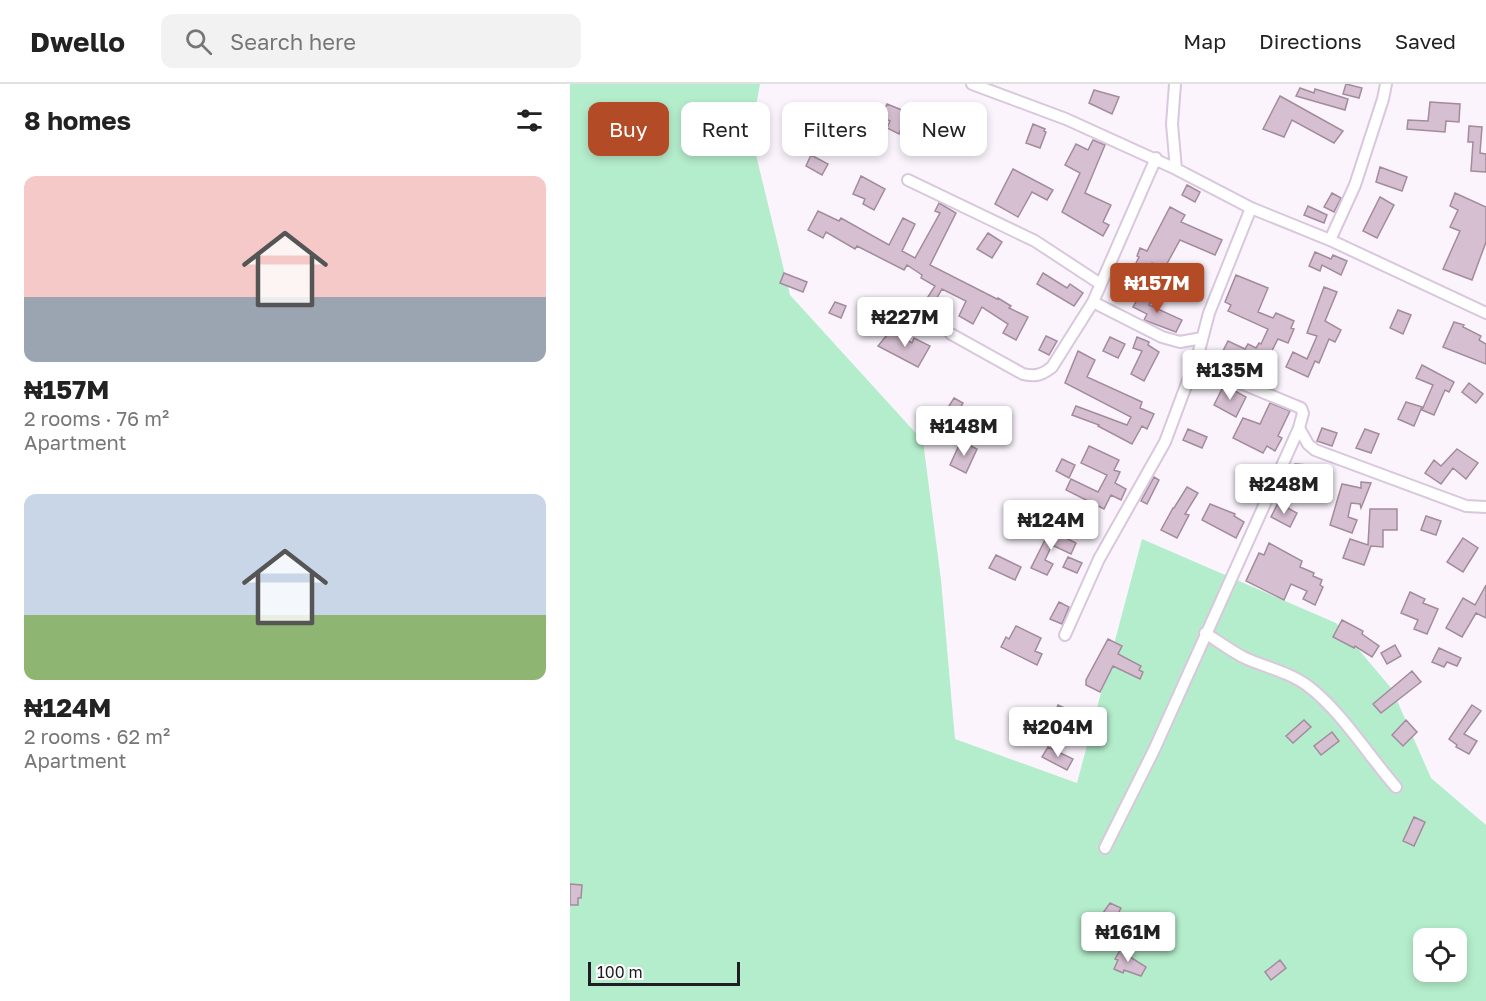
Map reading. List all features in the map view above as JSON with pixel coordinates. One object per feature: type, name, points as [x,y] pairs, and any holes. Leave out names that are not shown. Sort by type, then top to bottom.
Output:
[{"type":"street","points":[[972,84],[1066,119],[1156,158],[1251,208],[1330,240],[1486,313]]},
{"type":"street","points":[[1175,84],[1172,124],[1176,169]]},
{"type":"street","points":[[1330,240],[1355,185],[1386,84]]},
{"type":"street","points":[[951,334],[1023,374],[1033,376],[1044,373],[1052,367],[1093,302],[1099,283],[1156,158]]},
{"type":"street","points":[[908,180],[1035,241],[1099,283]]},
{"type":"street","points":[[1065,634],[1099,559],[1158,457],[1251,208]]},
{"type":"street","points":[[1093,302],[1162,337],[1180,342],[1202,338]]},
{"type":"street","points":[[1105,848],[1154,750],[1299,428],[1303,413],[1300,408],[1221,375],[1207,365],[1199,351]]},
{"type":"street","points":[[1299,428],[1308,444],[1315,450],[1466,506],[1486,507]]},
{"type":"street","points":[[1205,633],[1243,657],[1275,669],[1307,685],[1333,709],[1396,787]]},
{"type":"green space","points":[[570,84],[760,84],[757,102],[681,102],[681,156],[756,156],[790,295],[923,441],[941,580],[955,739],[1077,783],[1142,539],[1336,623],[1392,689],[1431,778],[1486,825],[1486,1001],[570,1001]]},
{"type":"building","points":[[1346,84],[1362,88],[1359,98],[1343,94]]},
{"type":"building","points":[[1300,88],[1314,93],[1315,89],[1348,99],[1345,110],[1296,96]]},
{"type":"building","points":[[1094,90],[1119,97],[1112,114],[1089,103]]},
{"type":"building","points":[[1280,96],[1343,131],[1334,143],[1292,120],[1284,137],[1263,129]]},
{"type":"building","points":[[1430,102],[1460,104],[1459,122],[1446,121],[1445,132],[1407,129],[1408,120],[1428,121]]},
{"type":"building","points":[[888,104],[900,109],[899,134],[888,128],[890,121],[888,120]]},
{"type":"building","points":[[1033,124],[1045,129],[1046,132],[1040,148],[1026,143]]},
{"type":"building","points":[[1469,126],[1482,127],[1480,153],[1486,154],[1486,172],[1471,171],[1473,142],[1468,142]]},
{"type":"building","points":[[1093,140],[1105,145],[1085,193],[1111,205],[1103,222],[1109,225],[1103,236],[1062,212],[1080,173],[1065,165],[1076,144],[1088,150]]},
{"type":"building","points":[[811,156],[828,164],[822,175],[806,166]]},
{"type":"building","points":[[1380,167],[1407,177],[1402,191],[1376,182]]},
{"type":"building","points":[[1013,169],[1053,190],[1047,200],[1032,192],[1018,217],[995,204]]},
{"type":"building","points":[[861,176],[885,189],[874,210],[863,204],[865,199],[853,194]]},
{"type":"building","points":[[1187,185],[1200,192],[1195,202],[1182,195]]},
{"type":"building","points":[[1332,193],[1341,198],[1334,212],[1324,207]]},
{"type":"building","points":[[1455,193],[1486,207],[1486,242],[1472,280],[1443,269],[1460,231],[1450,227],[1458,210],[1450,206]]},
{"type":"building","points":[[1380,197],[1394,205],[1377,238],[1363,231]]},
{"type":"building","points":[[939,203],[956,213],[930,265],[998,298],[1011,306],[1009,308],[1028,317],[1016,340],[1003,333],[1008,324],[982,307],[973,324],[959,316],[966,301],[942,289],[930,310],[941,317],[935,326],[918,312],[935,286],[921,278],[922,275],[907,265],[904,270],[857,246],[855,249],[826,232],[823,238],[808,230],[818,211],[839,221],[841,218],[889,245],[903,218],[915,224],[902,251],[915,258],[940,213],[935,211]]},
{"type":"building","points":[[1308,206],[1327,215],[1324,223],[1304,215]]},
{"type":"building","points":[[1170,207],[1185,215],[1181,222],[1222,240],[1215,255],[1180,240],[1164,269],[1152,263],[1140,287],[1127,281],[1139,257],[1137,256],[1140,248],[1147,251]]},
{"type":"building","points":[[988,233],[1002,242],[992,258],[977,249]]},
{"type":"building","points":[[1315,252],[1331,259],[1333,255],[1347,261],[1341,275],[1322,265],[1320,271],[1309,266]]},
{"type":"building","points":[[1167,270],[1188,281],[1180,297],[1159,287]]},
{"type":"building","points":[[784,273],[807,282],[803,292],[780,283]]},
{"type":"building","points":[[1043,273],[1067,288],[1070,284],[1083,293],[1074,306],[1037,284]]},
{"type":"building","points":[[1236,275],[1268,288],[1258,312],[1273,318],[1276,313],[1294,321],[1291,328],[1294,329],[1288,343],[1278,339],[1263,368],[1250,362],[1245,373],[1236,368],[1240,359],[1223,351],[1228,341],[1245,349],[1248,344],[1256,348],[1259,343],[1261,344],[1268,329],[1228,311],[1231,305],[1225,302]]},
{"type":"building","points":[[1324,287],[1337,292],[1325,321],[1341,330],[1335,342],[1329,339],[1319,363],[1315,361],[1308,377],[1286,367],[1293,352],[1307,359],[1317,336],[1307,333]]},
{"type":"building","points":[[1141,293],[1152,299],[1149,305],[1182,320],[1176,332],[1144,320],[1147,314],[1133,307]]},
{"type":"building","points":[[835,302],[846,306],[841,318],[829,313]]},
{"type":"building","points":[[1398,310],[1411,315],[1403,334],[1390,328]]},
{"type":"building","points":[[1454,322],[1464,325],[1463,327],[1481,336],[1479,340],[1486,344],[1486,364],[1443,347]]},
{"type":"building","points":[[891,330],[912,343],[914,338],[930,346],[918,367],[878,346]]},
{"type":"building","points":[[1046,336],[1057,341],[1049,355],[1039,350]]},
{"type":"building","points":[[1110,337],[1125,344],[1118,358],[1103,351]]},
{"type":"building","points":[[1137,337],[1149,342],[1148,345],[1159,352],[1144,381],[1131,374],[1142,351],[1133,348]]},
{"type":"building","points":[[1078,351],[1095,360],[1087,377],[1142,402],[1140,408],[1154,414],[1147,429],[1142,426],[1132,444],[1099,425],[1072,415],[1076,406],[1127,425],[1131,417],[1065,383]]},
{"type":"building","points":[[1422,365],[1454,382],[1449,392],[1445,390],[1434,415],[1422,410],[1433,385],[1416,378]]},
{"type":"building","points":[[1469,383],[1483,394],[1476,403],[1462,392]]},
{"type":"building","points":[[1224,385],[1246,397],[1236,417],[1214,405]]},
{"type":"building","points":[[954,398],[963,403],[954,419],[944,414]]},
{"type":"building","points":[[1406,402],[1422,407],[1414,426],[1398,419]]},
{"type":"building","points":[[1270,403],[1290,411],[1278,436],[1282,438],[1275,451],[1267,446],[1263,453],[1233,438],[1243,418],[1260,424]]},
{"type":"building","points":[[1322,428],[1337,433],[1332,446],[1317,441]]},
{"type":"building","points":[[1188,429],[1207,437],[1202,448],[1183,440]]},
{"type":"building","points":[[1365,429],[1379,434],[1371,453],[1356,448]]},
{"type":"building","points":[[961,441],[977,449],[966,473],[950,465]]},
{"type":"building","points":[[1089,446],[1119,460],[1114,470],[1120,472],[1115,483],[1126,489],[1121,500],[1111,495],[1104,509],[1066,490],[1071,479],[1098,492],[1107,475],[1081,463]]},
{"type":"building","points":[[1457,449],[1478,463],[1466,479],[1453,468],[1441,484],[1425,473],[1434,460],[1441,466]]},
{"type":"building","points":[[1062,459],[1075,465],[1069,478],[1056,471]]},
{"type":"building","points":[[1295,464],[1308,465],[1305,490],[1292,488]]},
{"type":"building","points":[[1154,477],[1159,480],[1147,504],[1141,501]]},
{"type":"building","points":[[1361,482],[1371,483],[1361,508],[1360,504],[1351,503],[1348,517],[1357,520],[1352,533],[1330,525],[1342,484],[1361,488]]},
{"type":"building","points":[[1187,487],[1198,493],[1185,514],[1189,515],[1177,538],[1161,530]]},
{"type":"building","points":[[1278,503],[1297,513],[1290,527],[1271,517]]},
{"type":"building","points":[[1210,504],[1235,514],[1234,516],[1244,522],[1236,538],[1202,520]]},
{"type":"building","points":[[1370,509],[1397,509],[1397,530],[1383,530],[1383,547],[1371,546],[1364,565],[1343,558],[1350,539],[1368,545]]},
{"type":"building","points":[[1426,516],[1441,521],[1436,535],[1421,530]]},
{"type":"building","points":[[1050,530],[1076,543],[1071,554],[1052,545],[1045,560],[1053,564],[1047,575],[1031,568]]},
{"type":"building","points":[[1463,538],[1478,548],[1463,572],[1447,562]]},
{"type":"building","points":[[1269,543],[1302,561],[1300,567],[1314,573],[1313,576],[1322,580],[1320,585],[1323,587],[1315,605],[1303,599],[1307,591],[1291,584],[1284,600],[1246,581],[1259,553],[1264,555]]},
{"type":"building","points":[[996,555],[1021,567],[1015,580],[989,568]]},
{"type":"building","points":[[1068,557],[1082,563],[1077,573],[1063,567]]},
{"type":"building","points":[[1486,585],[1486,618],[1476,613],[1462,637],[1446,628],[1463,598],[1475,605]]},
{"type":"building","points":[[1410,592],[1425,599],[1423,603],[1438,609],[1427,634],[1414,629],[1418,620],[1401,613]]},
{"type":"building","points":[[1059,602],[1069,607],[1062,624],[1050,619]]},
{"type":"building","points":[[1342,620],[1363,631],[1362,634],[1379,646],[1372,657],[1355,646],[1354,648],[1333,637]]},
{"type":"building","points":[[1016,626],[1041,638],[1035,651],[1042,654],[1037,665],[1001,647],[1006,637],[1009,639]]},
{"type":"building","points":[[1108,639],[1122,646],[1118,654],[1141,666],[1139,670],[1143,672],[1140,679],[1113,666],[1100,692],[1086,685],[1086,680]]},
{"type":"building","points":[[1395,645],[1401,656],[1387,664],[1381,653]]},
{"type":"building","points":[[1439,648],[1461,658],[1457,666],[1447,662],[1444,667],[1432,662]]},
{"type":"building","points":[[1412,671],[1421,682],[1381,713],[1373,704]]},
{"type":"building","points":[[1058,705],[1090,720],[1086,730],[1076,726],[1069,739],[1058,733],[1063,720],[1054,715]]},
{"type":"building","points":[[1472,705],[1481,711],[1464,734],[1477,741],[1469,754],[1456,747],[1457,745],[1449,739]]},
{"type":"building","points":[[1304,720],[1311,727],[1293,743],[1286,736]]},
{"type":"building","points":[[1406,720],[1417,732],[1403,746],[1392,735]]},
{"type":"building","points":[[1332,732],[1339,741],[1321,755],[1314,746]]},
{"type":"building","points":[[1048,747],[1073,759],[1067,770],[1042,757]]},
{"type":"building","points":[[1414,817],[1425,822],[1414,846],[1403,841]]},
{"type":"building","points":[[570,884],[582,885],[578,905],[570,905]]},
{"type":"building","points":[[1110,903],[1121,908],[1107,935],[1090,927],[1096,914],[1101,916]]},
{"type":"building","points":[[1122,947],[1133,952],[1130,957],[1146,967],[1141,976],[1114,969],[1118,960],[1115,959]]},
{"type":"building","points":[[1280,960],[1286,968],[1271,980],[1265,972]]}]
